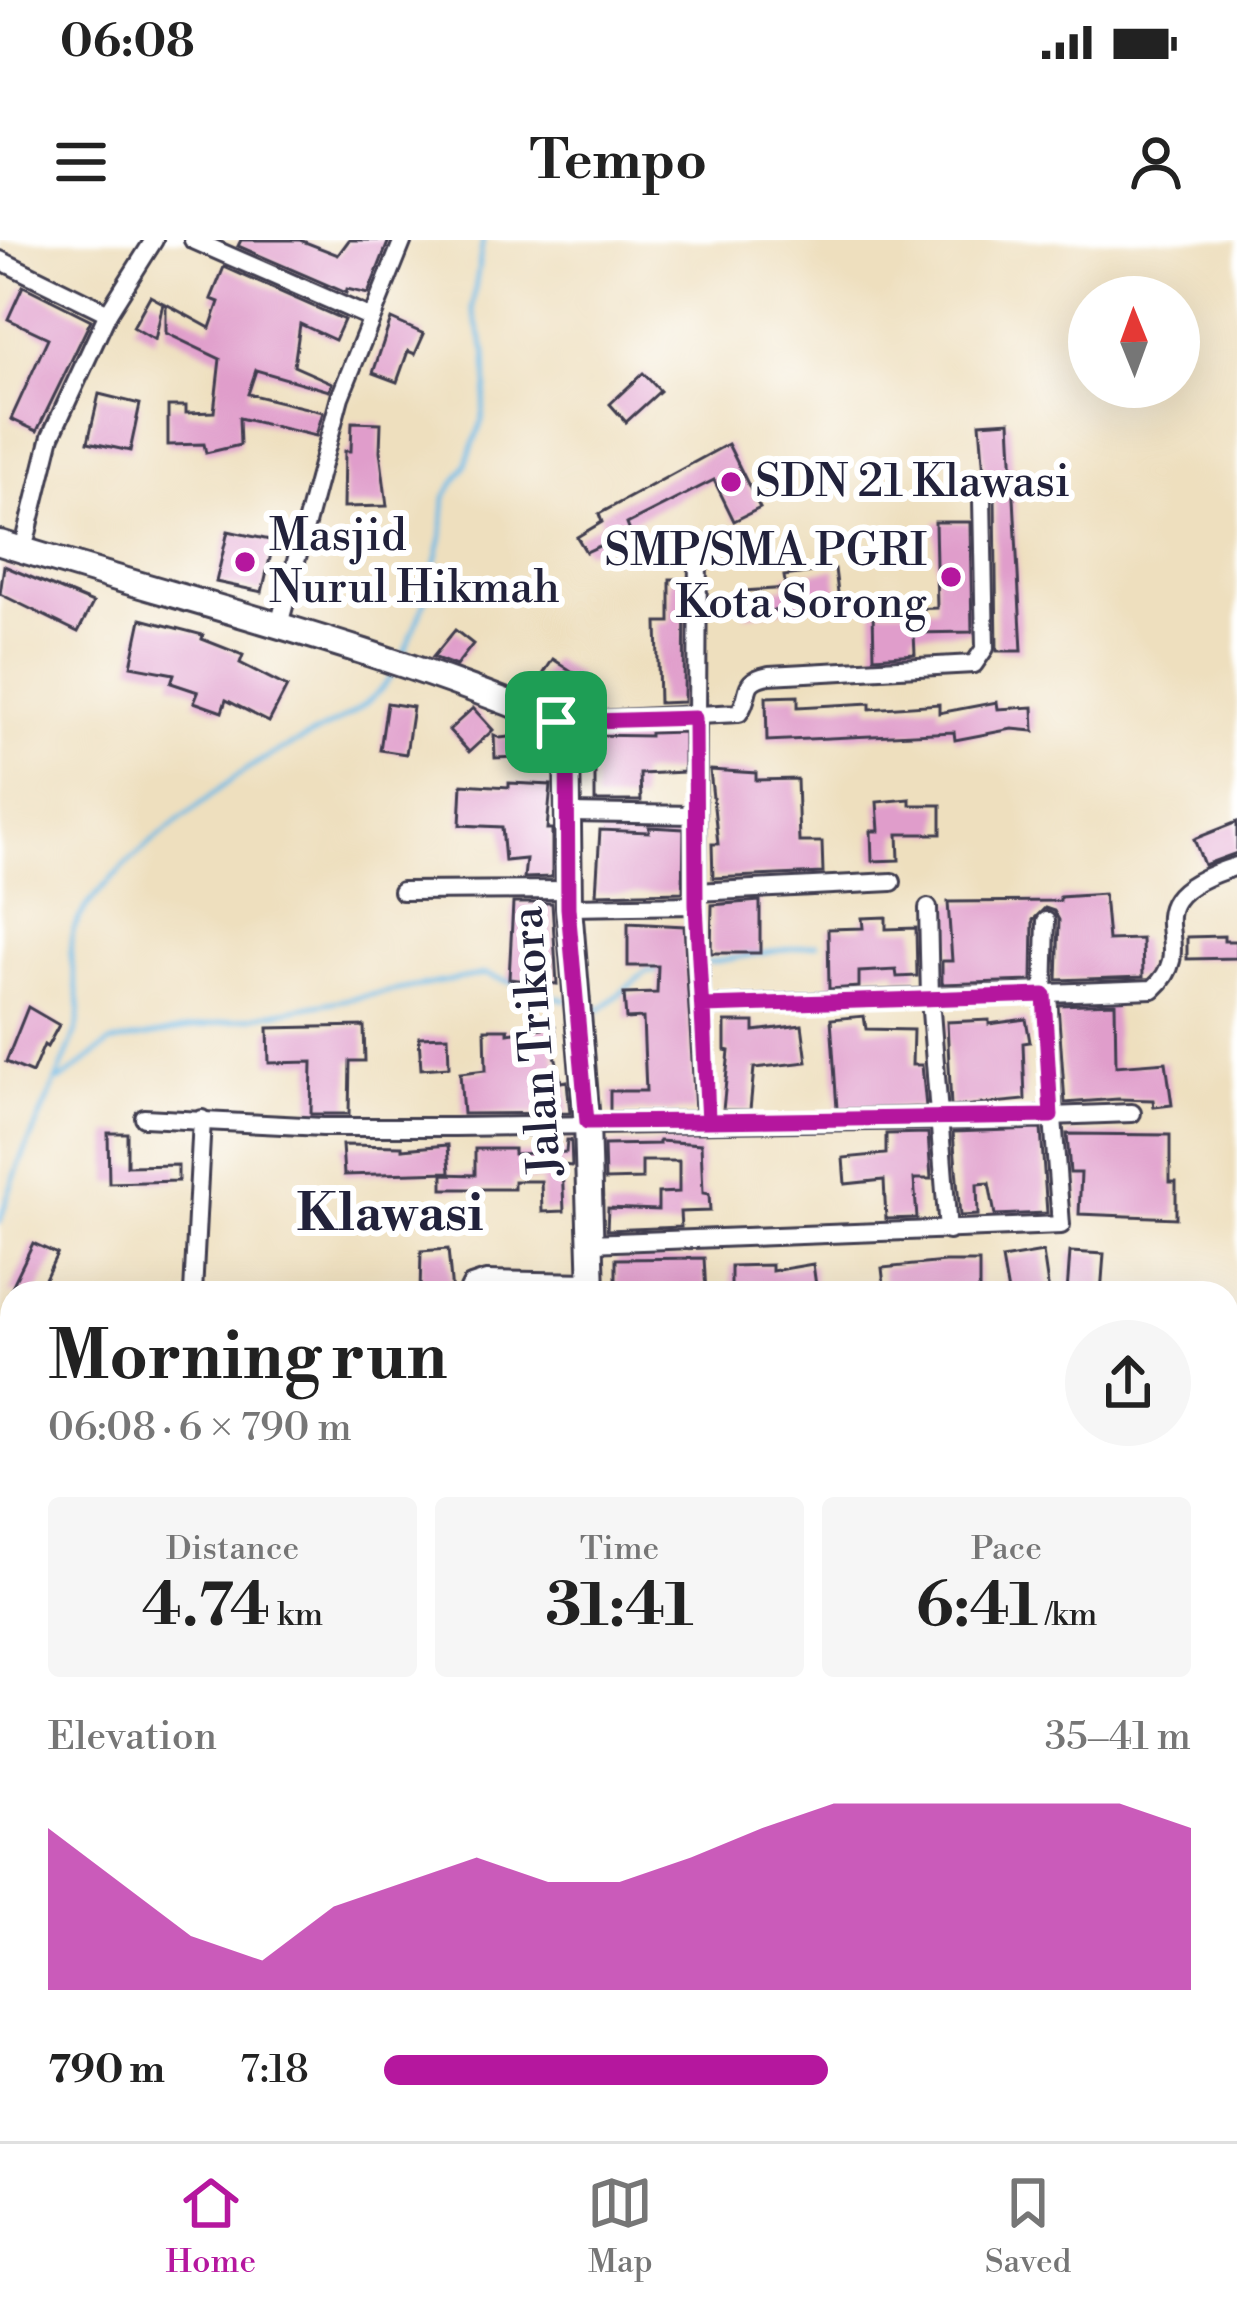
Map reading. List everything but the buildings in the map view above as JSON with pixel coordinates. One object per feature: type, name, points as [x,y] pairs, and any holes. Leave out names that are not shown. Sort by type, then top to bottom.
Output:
[{"type":"street","points":[[154,240],[108,313],[51,436],[11,546],[143,589],[279,625],[488,694],[556,722],[740,713],[748,684],[769,675],[974,664],[985,648],[982,500]]},
{"type":"street","points":[[193,240],[370,316]]},
{"type":"street","points":[[279,625],[340,397],[403,240]]},
{"type":"street","points":[[0,260],[108,313]]},
{"type":"street","points":[[698,542],[696,898],[708,1121]]},
{"type":"street","name":"Jalan Trikora","points":[[556,722],[567,748],[568,899],[587,1122],[591,1281]]},
{"type":"street","points":[[568,813],[695,814]]},
{"type":"street","points":[[704,1006],[1153,989],[1164,980],[1170,961],[1172,902],[1180,890],[1237,866]]},
{"type":"street","points":[[402,891],[568,899],[696,898],[892,882]]},
{"type":"street","points":[[928,908],[948,1231]]},
{"type":"street","points":[[590,1244],[1061,1225],[1044,995],[1046,921]]},
{"type":"street","points":[[144,1118],[323,1127],[939,1120],[1132,1112]]},
{"type":"street","points":[[194,1281],[201,1124]]},
{"type":"waterway","points":[[404,653],[428,594],[442,537],[445,497],[465,467],[482,421],[486,353],[472,307],[483,240]]},
{"type":"waterway","points":[[0,1222],[77,1028],[79,1004],[71,941],[85,910],[124,867],[199,805],[260,761],[345,718],[382,688],[396,669]]},
{"type":"waterway","points":[[707,963],[817,944]]},
{"type":"waterway","points":[[588,1006],[600,1010],[647,971],[658,971]]},
{"type":"waterway","points":[[60,1081],[110,1043],[485,974],[566,1000]]},
{"type":"place","name":"SDN 21 Klawasi","points":[[731,482]]},
{"type":"place","name":"Masjid Nurul Hikmah","points":[[245,562]]},
{"type":"place","name":"SMP/SMA PGRI Kota Sorong","points":[[951,577]]},
{"type":"district","name":"Klawasi","points":[[390,1215]]},
{"type":"route","points":[[556,722],[567,748],[568,908],[587,1122],[708,1121],[704,1006],[1044,995],[1051,1116],[708,1121],[696,905],[695,718],[556,722]]}]
